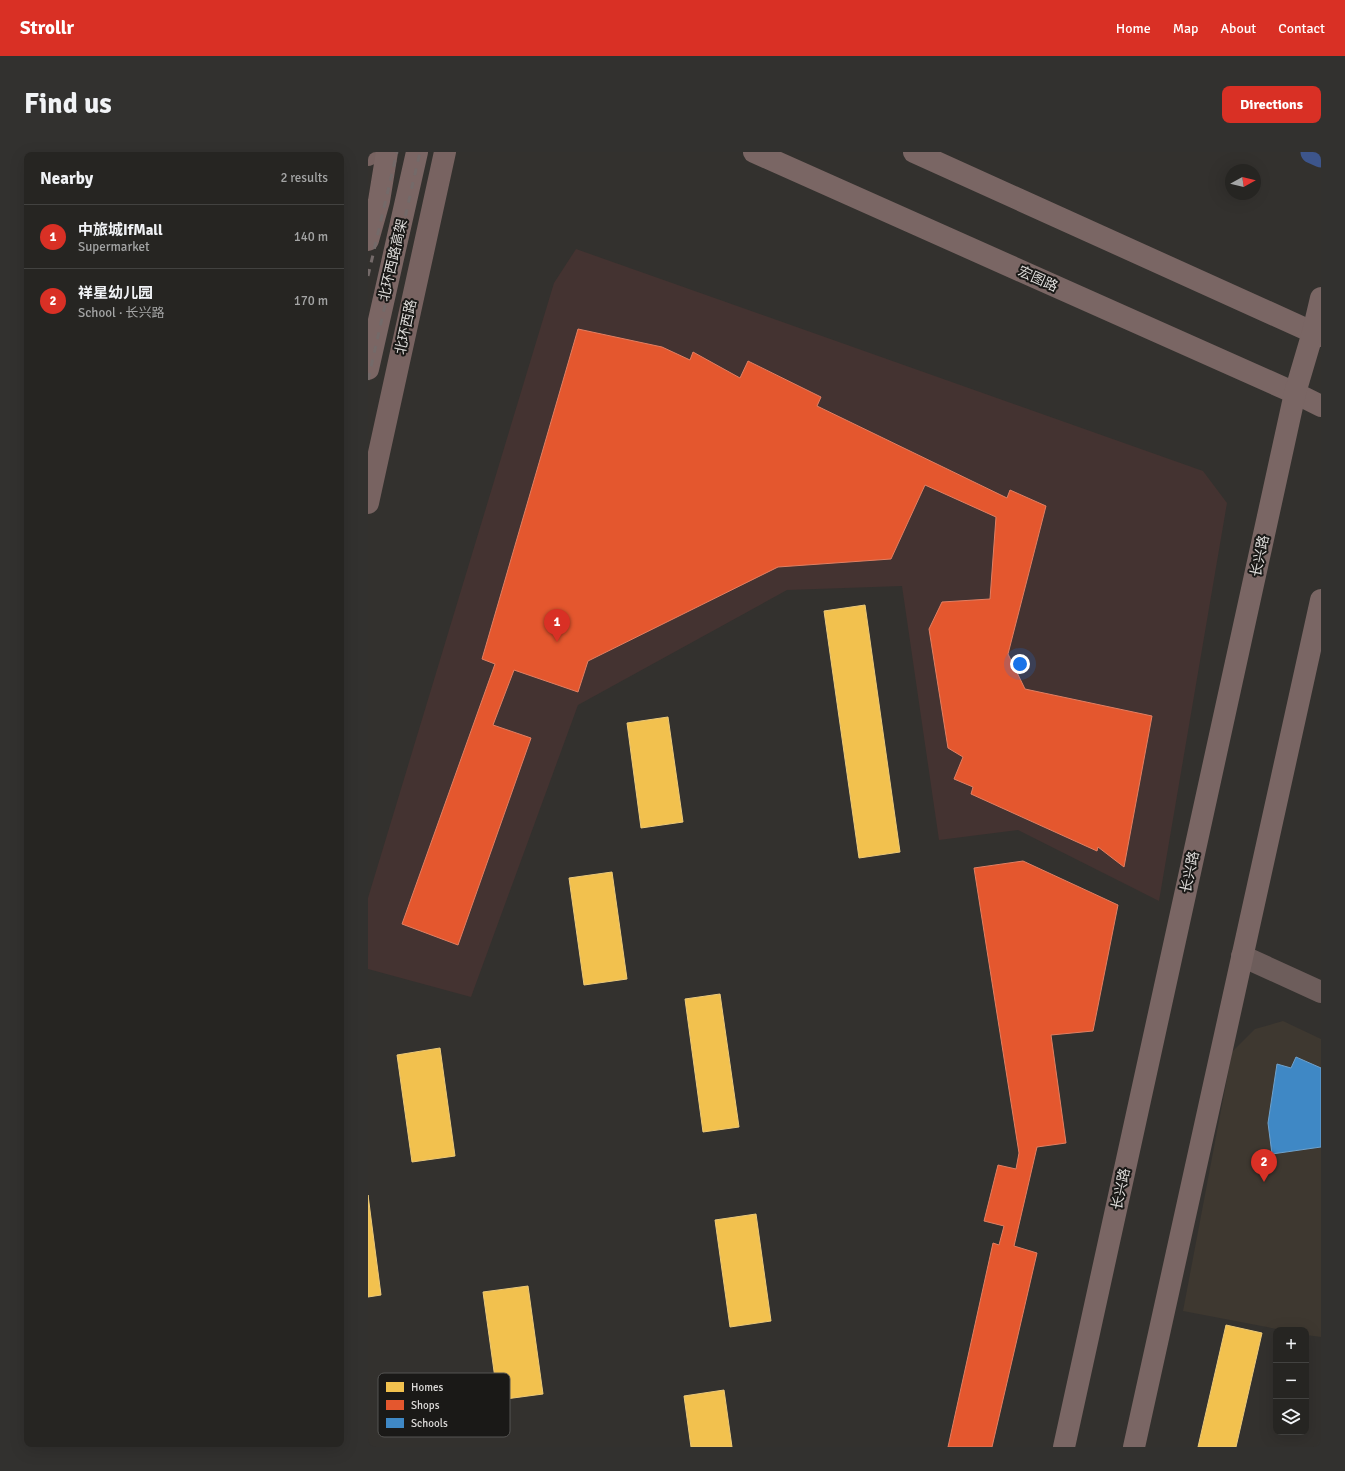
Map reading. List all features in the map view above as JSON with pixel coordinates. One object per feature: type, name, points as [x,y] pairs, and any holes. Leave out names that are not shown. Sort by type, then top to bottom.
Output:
[{"type":"highway","name":"北环西路高架","points":[[368,240],[379,201],[387,152]]},
{"type":"highway","name":"北环西路高架","points":[[368,369],[417,152]]},
{"type":"main road","name":"北环西路","points":[[368,503],[445,152]]},
{"type":"main road","name":"宏图路","points":[[754,152],[1295,393],[1321,406]]},
{"type":"main road","points":[[914,152],[1317,334]]},
{"type":"main road","name":"长兴路","points":[[1064,1447],[1295,393],[1317,334],[1321,298]]},
{"type":"main road","points":[[1134,1447],[1321,600]]},
{"type":"street","points":[[1242,956],[1321,992]]},
{"type":"shaded area","points":[[576,249],[1203,471],[1227,503],[1159,901],[1018,830],[939,840],[902,586],[787,590],[578,705],[471,997],[368,969],[368,898],[554,283]]},
{"type":"shaded area","points":[[1283,1021],[1321,1039],[1321,1337],[1309,1335],[1309,1327],[1273,1327],[1273,1328],[1183,1311],[1232,1052],[1255,1029]]},
{"type":"building: Homes","points":[[865,605],[900,852],[859,858],[824,611]]},
{"type":"building: Homes","points":[[668,717],[683,822],[641,828],[627,723]]},
{"type":"building: Homes","points":[[1020,865],[1036,971],[993,978],[977,871]]},
{"type":"building: Homes","points":[[612,872],[627,979],[584,985],[569,878]]},
{"type":"building: Homes","points":[[720,994],[739,1127],[703,1132],[685,999]]},
{"type":"building: Homes","points":[[1049,1035],[1064,1141],[1023,1147],[1008,1041]]},
{"type":"building: Homes","points":[[440,1048],[455,1156],[412,1162],[397,1055]]},
{"type":"building: Homes","points":[[368,1195],[381,1295],[368,1297]]},
{"type":"building: Homes","points":[[756,1214],[771,1321],[730,1327],[715,1220]]},
{"type":"building: Homes","points":[[994,1247],[1033,1256],[991,1447],[950,1447]]},
{"type":"building: Homes","points":[[528,1286],[543,1394],[510,1398],[510,1373],[494,1373],[483,1292]]},
{"type":"building: Homes","points":[[1226,1325],[1262,1333],[1236,1447],[1198,1447]]},
{"type":"building: Homes","points":[[724,1390],[732,1447],[691,1447],[684,1396]]},
{"type":"building: Shops","points":[[578,329],[662,347],[690,360],[693,352],[740,378],[748,361],[821,397],[817,406],[1007,498],[1010,490],[1046,506],[1008,654],[1025,689],[1152,716],[1124,867],[1098,847],[1097,851],[971,794],[973,787],[954,779],[963,757],[948,748],[929,629],[942,602],[990,599],[996,517],[925,485],[891,559],[778,567],[588,661],[578,692],[514,670],[493,725],[531,738],[458,945],[402,924],[495,664],[482,659]]},
{"type":"building: Shops","points":[[1023,861],[1118,905],[1093,1031],[1051,1035],[1066,1143],[1037,1147],[1014,1246],[1037,1253],[992,1447],[948,1447],[993,1243],[999,1245],[1004,1226],[984,1221],[998,1165],[1016,1169],[1019,1153],[974,868]]},
{"type":"building: Schools","points":[[1296,1057],[1321,1068],[1321,1147],[1272,1154],[1268,1123],[1277,1064],[1291,1068]]},
{"type":"waterway","points":[[1312,152],[1321,156]]},
{"type":"railway","points":[[368,276],[397,152]]},
{"type":"railway","points":[[368,380],[420,152]]},
{"type":"place","name":"中旅城IfMall","points":[[557,642]]},
{"type":"place","name":"祥星幼儿园","points":[[1264,1182]]}]
